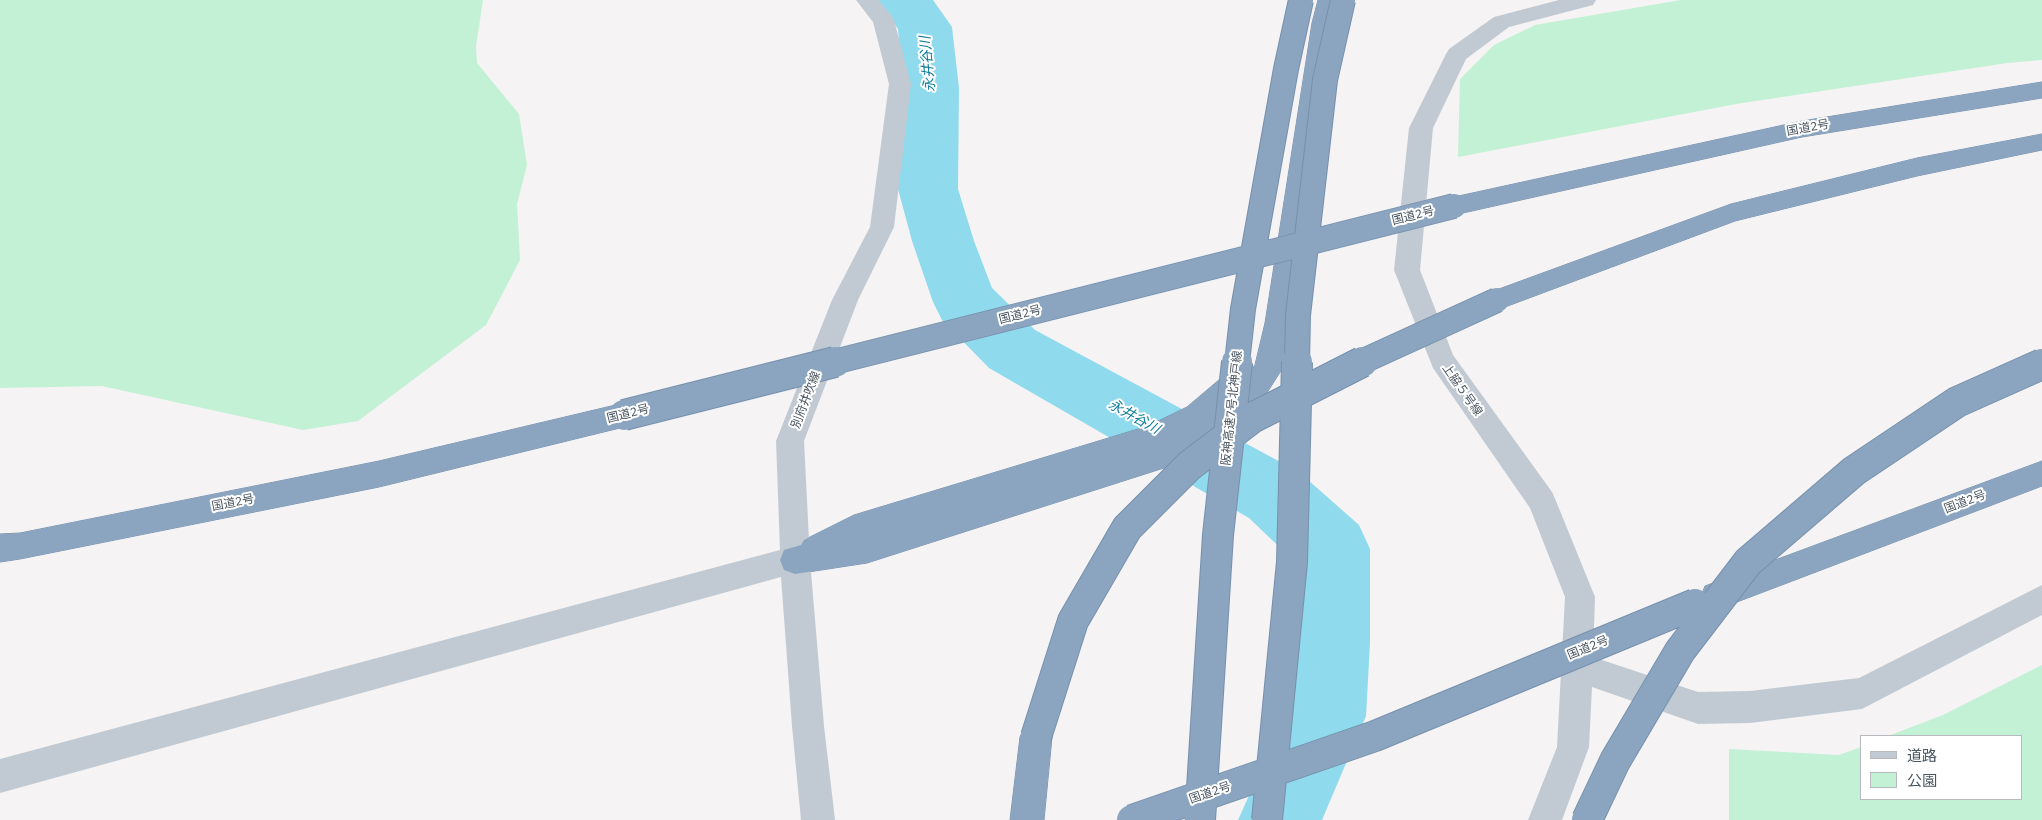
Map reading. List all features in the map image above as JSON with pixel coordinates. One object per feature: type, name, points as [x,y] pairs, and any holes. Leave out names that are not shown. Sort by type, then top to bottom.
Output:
[{"type":"highway","name":"阪神高速7号北神戸線","points":[[1200,820],[1218,535],[1243,309],[1286,70],[1301,0]]},
{"type":"highway","points":[[795,560],[864,524],[1154,436],[1197,415],[1230,387],[1247,360],[1305,21],[1311,0]]},
{"type":"highway","points":[[795,560],[867,549],[1167,455],[1211,430],[1248,399],[1269,369],[1278,323],[1329,0]]},
{"type":"highway","points":[[1267,820],[1292,562],[1298,315],[1325,80],[1343,0]]},
{"type":"highway","name":"国道2号","points":[[0,548],[20,546],[379,474],[624,415],[1454,206],[1802,128],[2042,90]]},
{"type":"highway","points":[[1026,820],[1036,737],[1073,621],[1126,528],[1189,466],[1252,418],[1340,372],[1497,300],[1731,213],[1917,166],[2042,142]]},
{"type":"highway","points":[[1587,820],[1615,761],[1680,651],[1748,562],[1862,466],[1957,402],[2042,364]]},
{"type":"highway","name":"国道2号","points":[[1132,820],[1375,736],[1695,604],[2042,473]]},
{"type":"street","name":"別府井吹線","points":[[818,820],[808,726],[795,560],[790,441],[844,300],[882,227],[900,84],[883,20],[867,0]]},
{"type":"street","name":"上脇５号線","points":[[1545,820],[1573,747],[1580,597],[1542,501],[1442,360],[1407,270],[1421,128],[1458,54],[1502,22],[1585,0]]},
{"type":"street","points":[[0,776],[795,560]]},
{"type":"street","points":[[1577,667],[1698,708],[1750,707],[1862,693],[2042,599]]},
{"type":"green space","points":[[0,0],[483,0],[476,46],[477,63],[519,114],[527,165],[517,204],[520,260],[486,325],[358,421],[303,430],[102,386],[0,388]]},
{"type":"green space","points":[[1681,0],[2042,0],[2042,60],[2007,63],[1736,104],[1458,157],[1460,79],[1494,45],[1535,25]]},
{"type":"green space","points":[[2042,665],[2042,820],[1729,820],[1729,749],[1839,755],[1860,747],[1860,800],[2022,800],[2022,735],[1891,735],[1943,715]]},
{"type":"waterway","name":"永井谷川","points":[[904,0],[925,27],[931,88],[928,189],[943,241],[965,302],[1012,349],[1274,495],[1333,549],[1331,643],[1326,716],[1280,820]]}]
